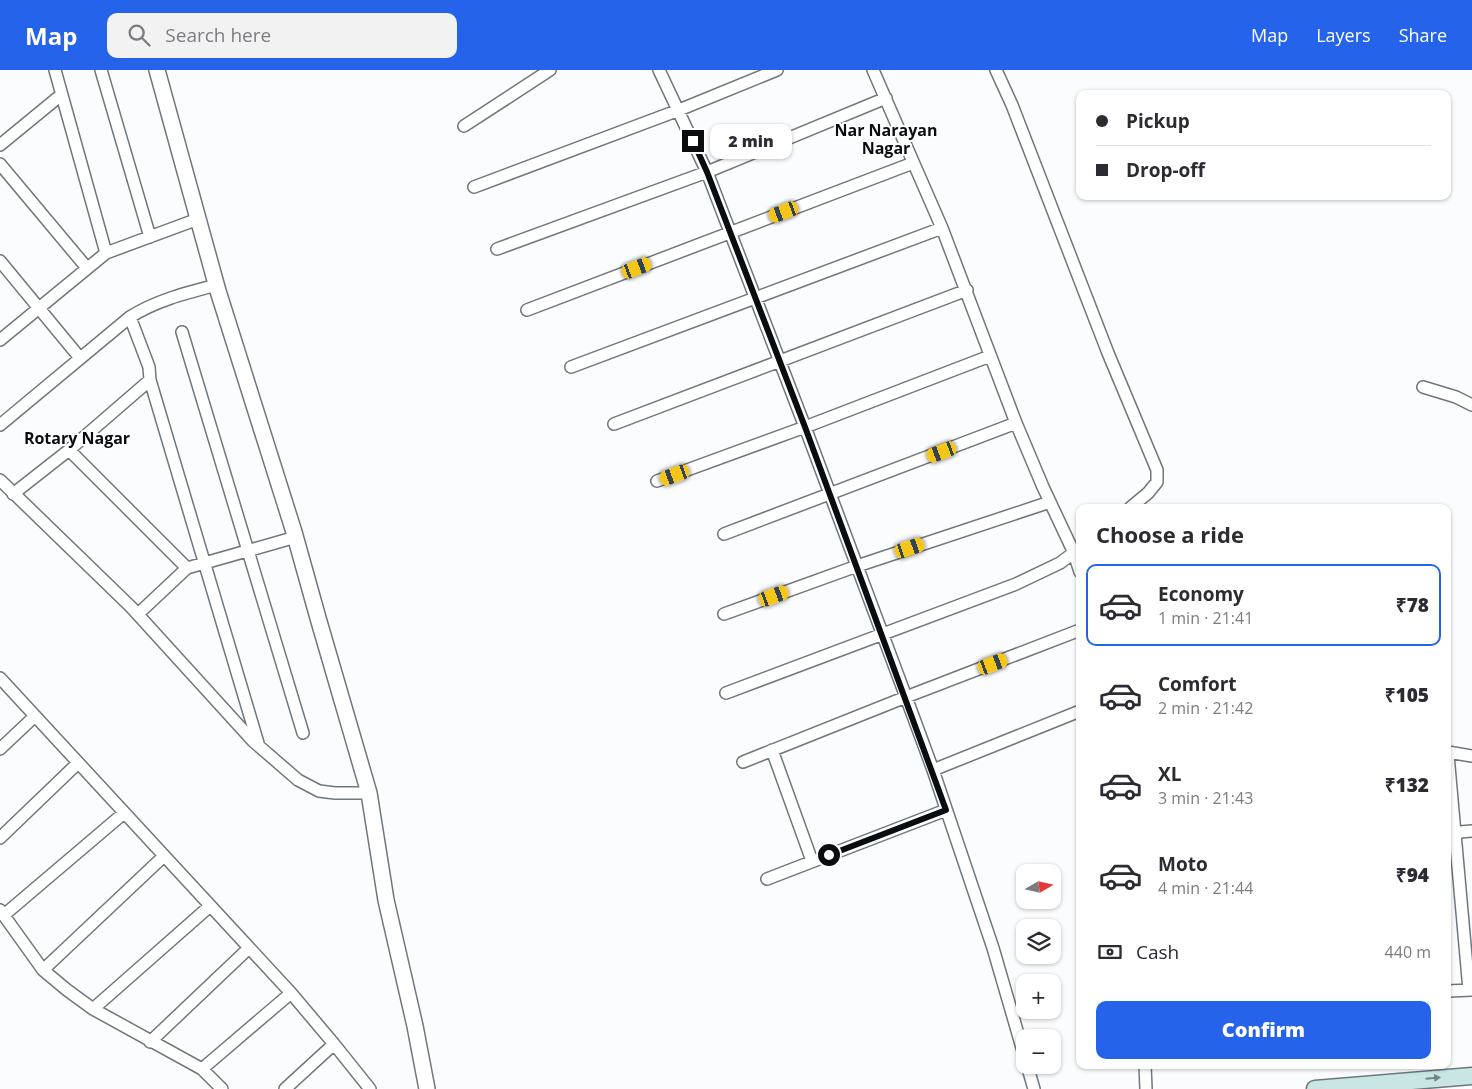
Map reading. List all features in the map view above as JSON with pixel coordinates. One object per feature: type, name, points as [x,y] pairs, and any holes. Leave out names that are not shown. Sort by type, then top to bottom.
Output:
[{"type":"main road","points":[[1314,1089],[1472,1076]]},
{"type":"street","points":[[55,70],[106,253]]},
{"type":"street","points":[[101,70],[150,237]]},
{"type":"street","points":[[157,70],[217,285],[296,537],[369,793],[386,900],[427,1089]]},
{"type":"street","points":[[464,126],[550,70]]},
{"type":"street","points":[[659,70],[707,172],[729,233],[756,297],[906,697],[993,948],[1017,1029]]},
{"type":"street","points":[[474,187],[679,110],[777,70]]},
{"type":"street","points":[[873,70],[942,228],[1016,423],[1050,502],[1076,549]]},
{"type":"street","points":[[996,70],[1009,98],[1115,371],[1157,470],[1157,482],[1135,504]]},
{"type":"street","points":[[0,145],[61,94]]},
{"type":"street","points":[[497,249],[707,172],[886,98]]},
{"type":"street","points":[[527,310],[913,163]]},
{"type":"street","points":[[0,164],[87,268]]},
{"type":"street","points":[[0,340],[40,310],[106,253],[198,219]]},
{"type":"street","points":[[571,367],[942,228]]},
{"type":"street","points":[[0,261],[80,358]]},
{"type":"street","points":[[0,425],[130,316],[168,298],[217,285]]},
{"type":"street","points":[[614,424],[967,290]]},
{"type":"street","points":[[130,316],[149,367],[150,380],[259,746]]},
{"type":"street","points":[[182,332],[303,733]]},
{"type":"street","points":[[657,482],[990,356]]},
{"type":"street","points":[[13,494],[69,450],[150,380]]},
{"type":"street","points":[[1423,387],[1456,396],[1472,405]]},
{"type":"street","points":[[724,534],[1016,423]]},
{"type":"street","points":[[69,450],[186,568]]},
{"type":"street","points":[[0,480],[138,614],[259,746],[298,780],[319,791],[369,793]]},
{"type":"street","points":[[724,614],[857,566],[1050,502]]},
{"type":"street","points":[[138,614],[186,568],[296,537]]},
{"type":"street","points":[[726,694],[1016,584],[1060,563],[1076,552]]},
{"type":"street","points":[[743,762],[1076,632]]},
{"type":"street","points":[[0,678],[290,993],[370,1089]]},
{"type":"street","points":[[932,770],[1076,713]]},
{"type":"street","points":[[0,749],[34,716]]},
{"type":"street","points":[[772,750],[812,861]]},
{"type":"street","points":[[1451,753],[1472,756]]},
{"type":"street","points":[[0,838],[78,763]]},
{"type":"street","points":[[767,879],[946,810]]},
{"type":"street","points":[[124,813],[2,912],[43,970],[93,1009],[202,1070],[222,1089]]},
{"type":"street","points":[[1451,991],[1471,990],[1451,833],[1472,831]]},
{"type":"street","points":[[43,970],[164,856]]},
{"type":"street","points":[[93,1009],[210,906]]},
{"type":"street","points":[[150,1042],[249,948]]},
{"type":"street","points":[[202,1070],[290,993]]},
{"type":"street","points":[[285,1089],[334,1044]]},
{"type":"street","points":[[1145,1069],[1146,1089]]},
{"type":"street","points":[[1030,1074],[1034,1089]]},
{"type":"district","name":"Nar Narayan Nagar","points":[[886,139]]},
{"type":"district","name":"Rotary Nagar","points":[[77,438]]},
{"type":"route","points":[[693,141],[756,297],[906,697],[946,810],[829,855]]}]
